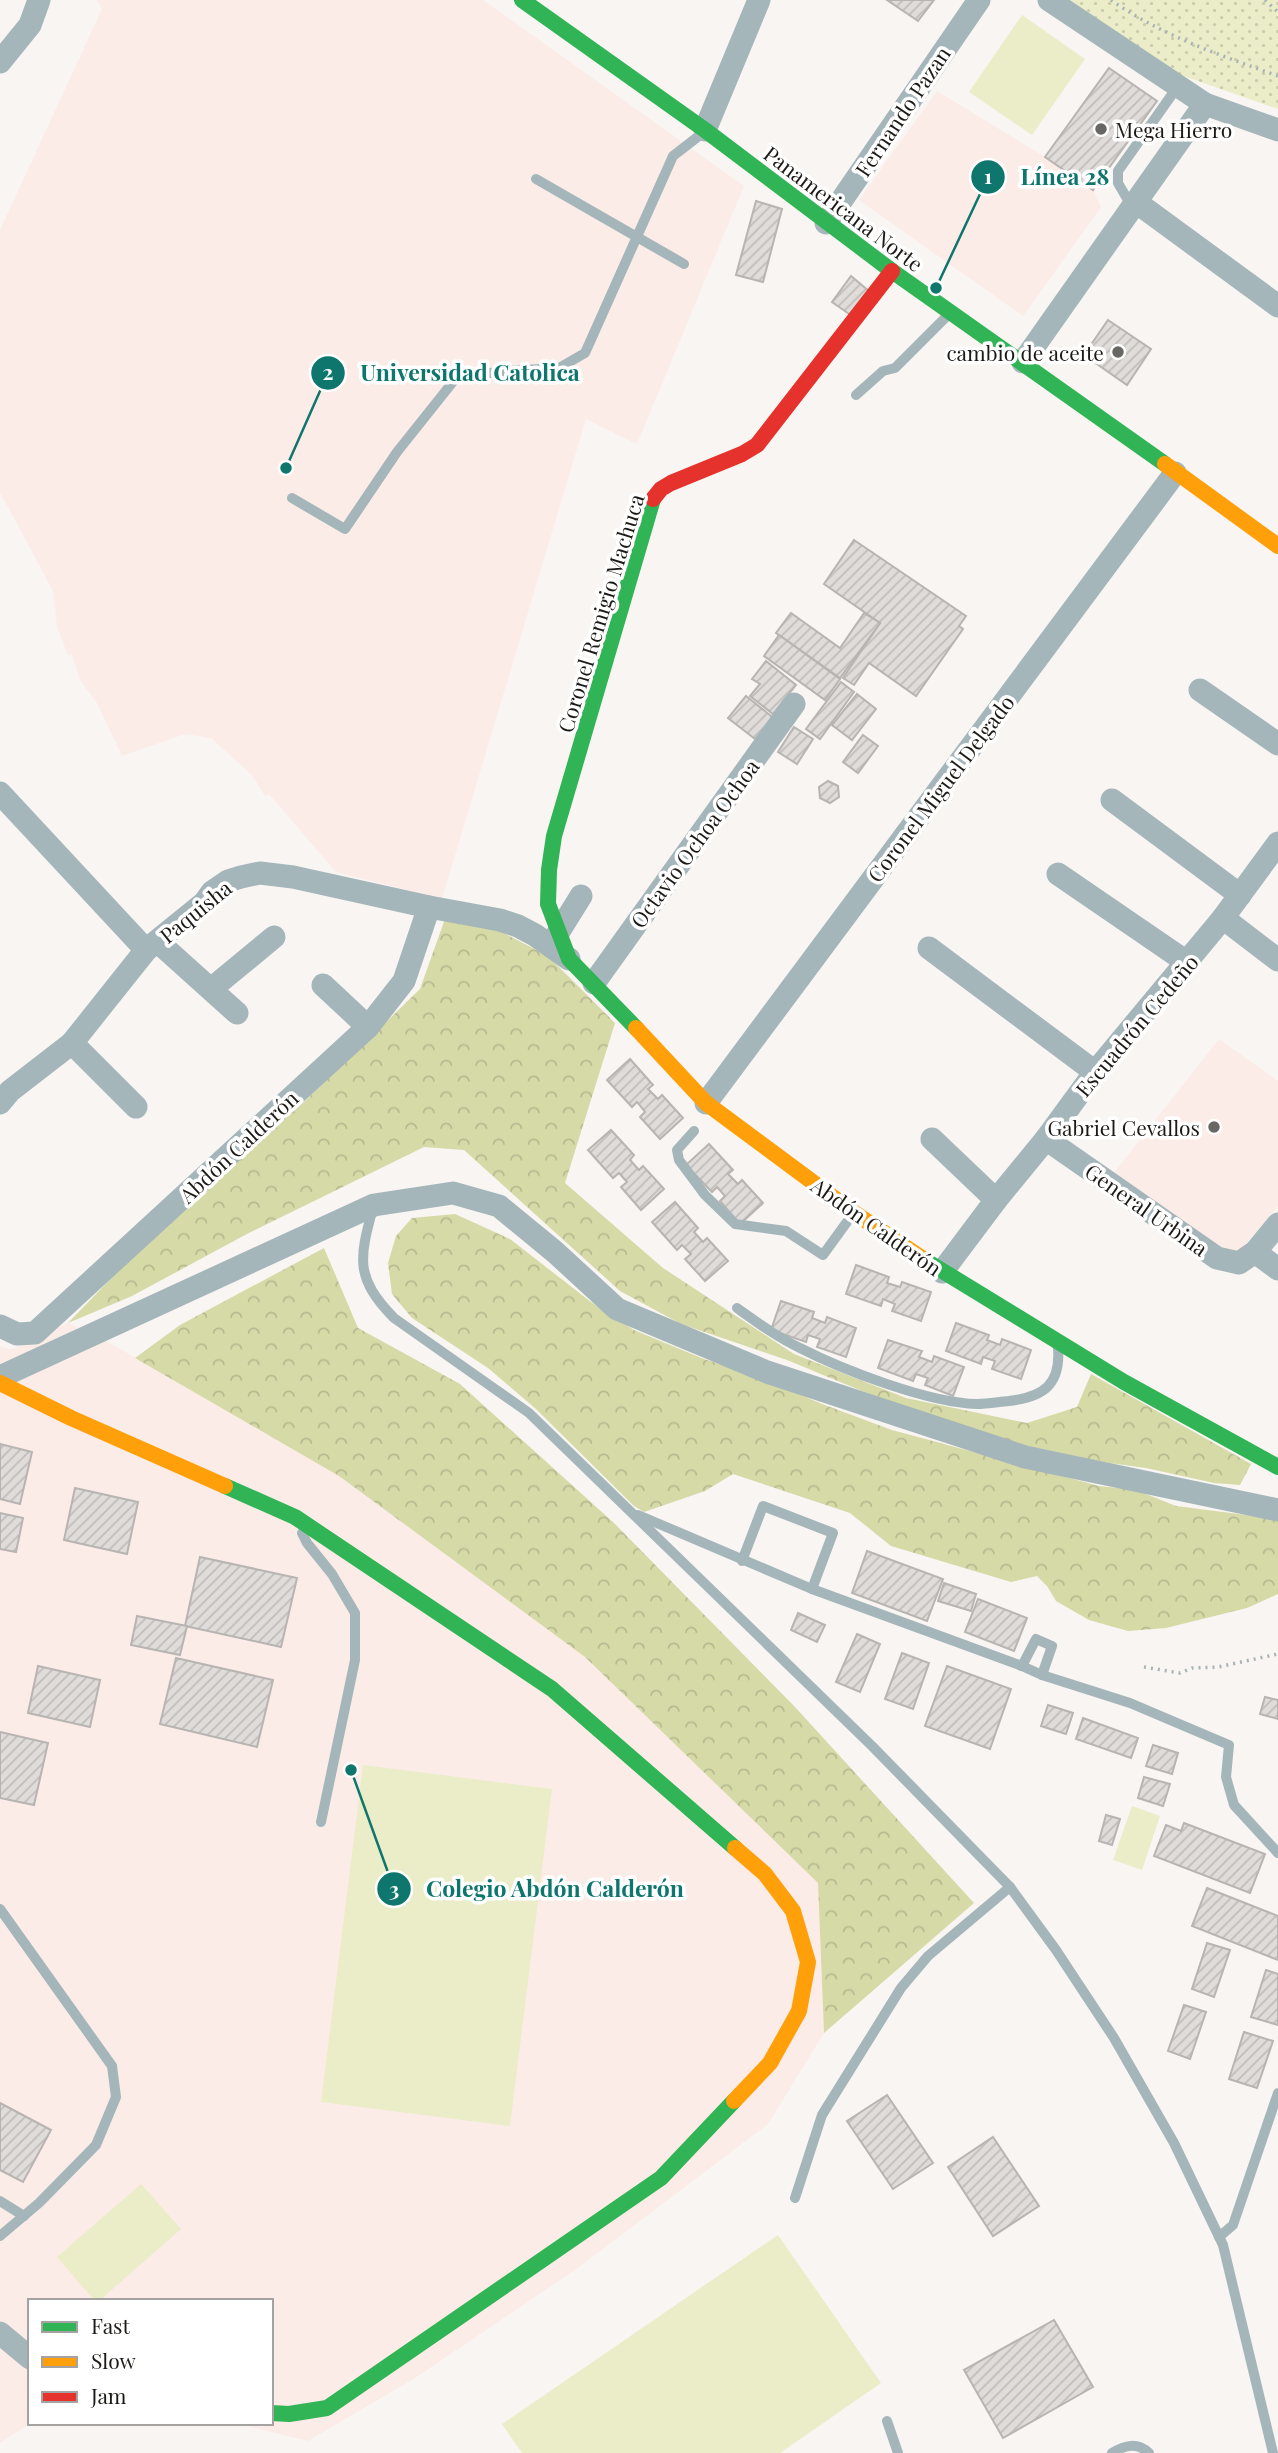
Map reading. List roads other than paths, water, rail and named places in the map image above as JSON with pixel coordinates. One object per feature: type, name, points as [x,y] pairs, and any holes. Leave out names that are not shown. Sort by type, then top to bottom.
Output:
[{"type":"street","points":[[0,62],[30,25],[39,0]]},
{"type":"street","name":"Panamericana Norte","points":[[522,0],[705,131],[892,271],[1278,546]]},
{"type":"street","points":[[705,131],[759,0]]},
{"type":"street","name":"Fernando Pazan","points":[[826,223],[979,0]]},
{"type":"street","points":[[1049,0],[1205,104],[1278,130]]},
{"type":"street","points":[[1023,362],[1205,104]]},
{"type":"street","points":[[1134,204],[1278,306]]},
{"type":"street","name":"Coronel Remigio Machuca","points":[[548,904],[554,836],[652,500],[661,489],[671,483],[757,445],[892,271]]},
{"type":"street","name":"Coronel Miguel Delgado","points":[[706,1104],[1175,473]]},
{"type":"street","points":[[1200,690],[1278,744]]},
{"type":"street","name":"Octavio Ochoa Ochoa","points":[[594,983],[794,704]]},
{"type":"street","points":[[0,793],[152,946],[211,989],[237,1013]]},
{"type":"street","points":[[1112,800],[1240,895]]},
{"type":"street","name":"Escuadrón Cedeño","points":[[942,1272],[1095,1072],[1188,963],[1278,843]]},
{"type":"street","name":"Paquisha","points":[[0,1103],[10,1091],[72,1043],[152,946],[228,881],[260,873],[293,877],[518,926],[569,959]]},
{"type":"street","points":[[1058,874],[1188,963]]},
{"type":"street","points":[[558,933],[581,896]]},
{"type":"street","name":"Abdón Calderón","points":[[548,904],[569,959],[706,1104],[853,1212],[942,1272],[1124,1382],[1278,1467]]},
{"type":"street","name":"Abdón Calderón","points":[[0,1326],[17,1334],[35,1333],[368,1027],[404,981],[429,907]]},
{"type":"street","points":[[1223,918],[1278,960]]},
{"type":"street","points":[[211,989],[274,937]]},
{"type":"street","points":[[929,948],[1095,1072]]},
{"type":"street","points":[[323,985],[368,1027]]},
{"type":"street","points":[[72,1043],[136,1107]]},
{"type":"street","points":[[932,1139],[996,1200]]},
{"type":"street","name":"General Urbina","points":[[1046,1139],[1217,1258],[1239,1263],[1255,1252]]},
{"type":"street","points":[[0,1377],[374,1205],[453,1193],[499,1206],[555,1252],[617,1309],[767,1372],[1025,1457],[1278,1510]]},
{"type":"street","points":[[1278,1224],[1255,1252],[1278,1269]]},
{"type":"street","points":[[0,1383],[71,1418],[295,1517],[540,1681],[765,1874],[793,1911],[808,1962],[799,2011],[770,2063],[661,2178],[327,2408],[289,2414],[273,2413]]},
{"type":"street","points":[[0,2333],[28,2356]]},
{"type":"lane","points":[[1134,204],[1118,183],[1118,171],[1178,86]]},
{"type":"lane","points":[[292,498],[345,529],[397,452],[456,378],[504,371],[559,368],[585,353],[673,156],[705,131]]},
{"type":"lane","points":[[536,179],[684,264]]},
{"type":"lane","points":[[856,395],[883,371],[895,368],[950,312]]},
{"type":"lane","points":[[694,1131],[677,1150],[679,1160],[705,1195],[735,1224],[786,1231],[823,1255],[853,1212]]},
{"type":"lane","points":[[374,1205],[364,1241],[363,1267],[376,1300],[394,1318],[529,1413],[872,1746],[1010,1887],[1056,1950],[1114,2038],[1174,2143],[1223,2245],[1273,2453]]},
{"type":"lane","points":[[737,1308],[770,1332],[834,1363],[920,1393],[977,1404],[1033,1398],[1051,1384],[1059,1366],[1059,1348],[1056,1342]]},
{"type":"lane","points":[[742,1561],[763,1506],[834,1533],[812,1589]]},
{"type":"lane","points":[[629,1511],[812,1589],[1042,1675],[1130,1703],[1229,1745],[1226,1777],[1234,1805],[1278,1853]]},
{"type":"lane","points":[[295,1517],[307,1543],[332,1574],[355,1613],[355,1660],[321,1822]]},
{"type":"lane","points":[[1022,1666],[1036,1639],[1052,1646],[1042,1675]]},
{"type":"lane","points":[[795,2198],[822,2115],[901,1988],[928,1956],[1010,1887]]},
{"type":"lane","points":[[0,1909],[112,2066],[116,2097],[96,2145],[0,2236]]},
{"type":"lane","points":[[1219,2237],[1233,2225],[1278,2093]]},
{"type":"lane","points":[[0,2201],[24,2216]]},
{"type":"lane","points":[[887,2421],[898,2453]]},
{"type":"lane","points":[[1112,2453],[1123,2446],[1139,2446],[1149,2453]]},
{"type":"place","name":"Mega Hierro","points":[[1101,129]]},
{"type":"place","name":"Línea 28","points":[[936,288]]},
{"type":"place","name":"cambio de aceite","points":[[1118,352]]},
{"type":"place","name":"Universidad Catolica","points":[[286,468]]},
{"type":"place","name":"Gabriel Cevallos","points":[[1214,1127]]},
{"type":"place","name":"Colegio Abdón Calderón","points":[[351,1770]]}]
